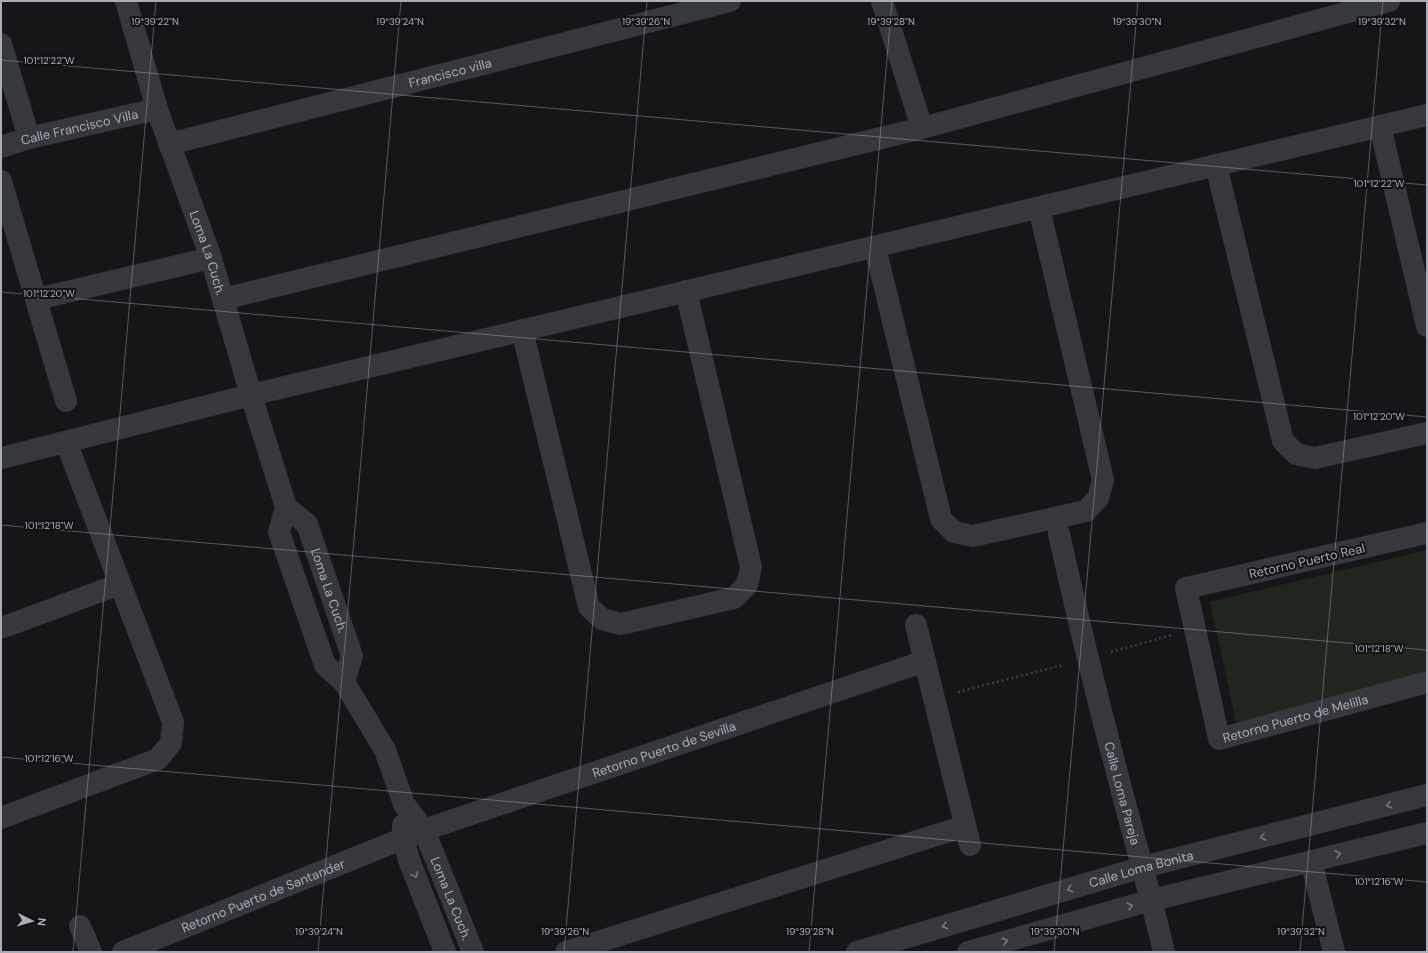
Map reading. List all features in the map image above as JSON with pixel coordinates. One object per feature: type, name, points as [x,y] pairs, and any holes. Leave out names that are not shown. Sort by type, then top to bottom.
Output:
[{"type":"street","name":"Loma La Cuch.","points":[[126,1],[169,144],[211,258],[251,395],[286,507],[280,532],[325,665],[344,682],[385,750],[404,804],[424,830],[473,952]]},
{"type":"street","name":"Francisco villa","points":[[169,144],[730,1]]},
{"type":"street","points":[[882,1],[922,128]]},
{"type":"street","points":[[223,299],[922,128],[1390,1]]},
{"type":"street","points":[[1,44],[29,138]]},
{"type":"street","name":"Calle Francisco Villa","points":[[1,147],[29,138],[158,109]]},
{"type":"street","points":[[1,458],[251,395],[1427,115]]},
{"type":"street","points":[[1380,126],[1427,326]]},
{"type":"street","points":[[1216,165],[1283,442],[1296,454],[1315,458],[1427,433]]},
{"type":"street","points":[[1,180],[66,401]]},
{"type":"street","points":[[875,247],[941,519],[954,532],[973,536],[1086,511],[1098,498],[1103,480],[1038,208]]},
{"type":"street","points":[[37,299],[211,258]]},
{"type":"street","points":[[522,330],[589,607],[602,619],[621,624],[734,598],[747,585],[751,567],[686,291]]},
{"type":"street","points":[[1,818],[158,759],[171,743],[173,722],[66,442]]},
{"type":"street","name":"Loma La Cuch.","points":[[286,507],[307,524],[352,656],[344,682]]},
{"type":"street","name":"Retorno Puerto Real","points":[[1186,588],[1427,533]]},
{"type":"street","name":"Calle Loma Pareja","points":[[1059,534],[1087,658],[1152,900],[1164,952]]},
{"type":"street","points":[[1,628],[120,584]]},
{"type":"street","name":"Retorno Puerto de Melilla","points":[[1186,588],[1219,739],[1427,682]]},
{"type":"street","points":[[566,952],[967,835],[916,625]]},
{"type":"street","name":"Retorno Puerto de Sevilla","points":[[403,838],[925,661]]},
{"type":"street","name":"Calle Loma Bonita","points":[[857,952],[1143,867],[1427,795]]},
{"type":"street","name":"Loma La Cuch.","points":[[404,804],[403,838],[409,860],[445,952]]},
{"type":"street","points":[[968,952],[1152,900],[1427,833]]},
{"type":"street","name":"Retorno Puerto de Santander","points":[[123,952],[403,838]]},
{"type":"street","points":[[1311,861],[1334,952]]},
{"type":"street","points":[[80,926],[91,952]]},
{"type":"shaded area","points":[[1427,550],[1427,671],[1237,727],[1210,602]]}]
